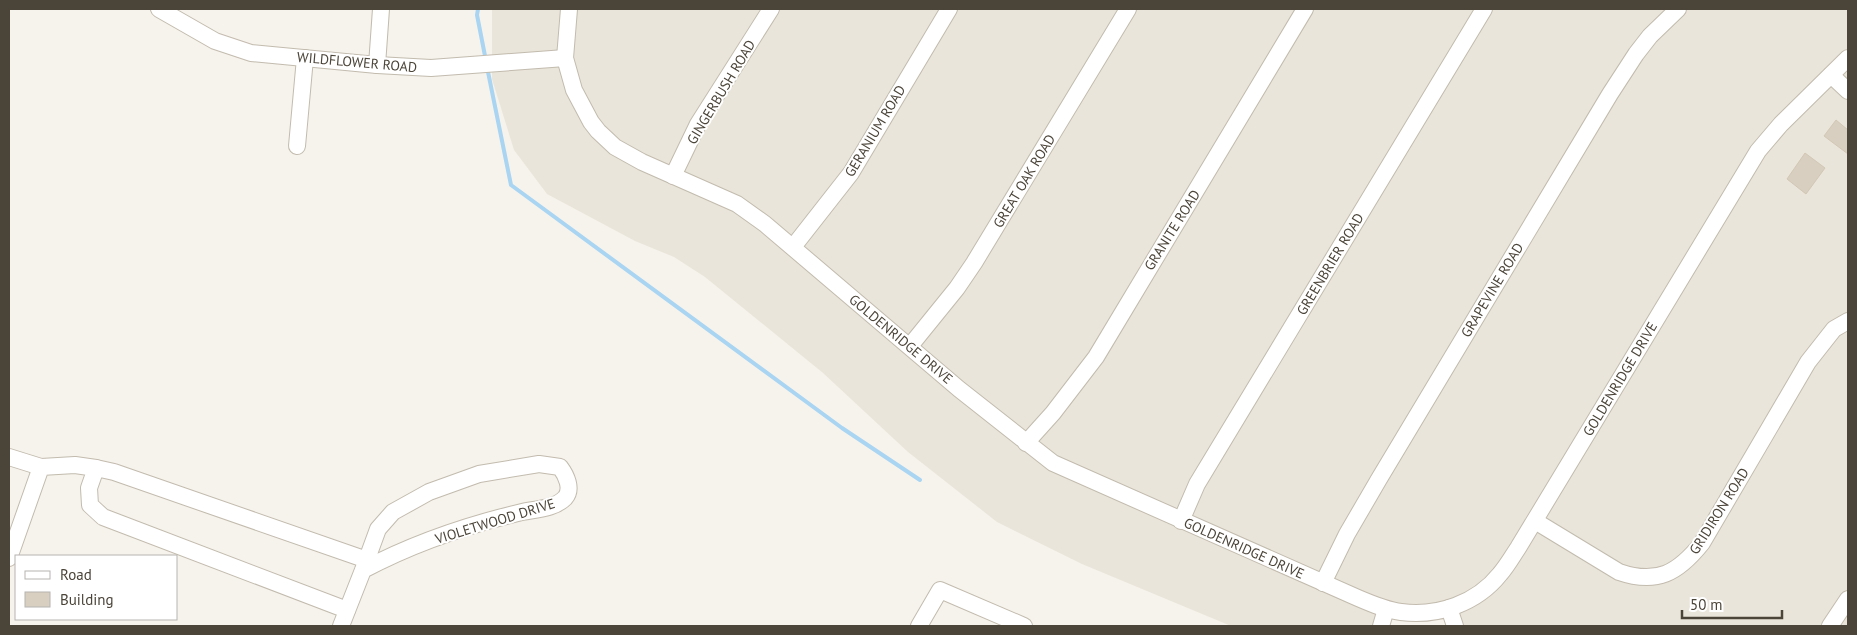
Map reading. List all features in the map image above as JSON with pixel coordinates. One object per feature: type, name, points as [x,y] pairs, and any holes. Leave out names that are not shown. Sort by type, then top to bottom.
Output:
[{"type":"street","name":"WILDFLOWER ROAD","points":[[159,9],[214,41],[238,50],[377,65],[431,68],[566,58]]},
{"type":"street","points":[[377,65],[381,9]]},
{"type":"street","name":"GOLDENRIDGE DRIVE","points":[[569,9],[566,58],[574,90],[591,122],[615,147],[642,162],[737,204],[765,224],[959,389],[1053,463],[1323,583],[1386,609],[1402,612],[1425,612],[1449,608],[1467,601],[1485,589],[1500,574],[1535,521],[1758,152],[1781,124],[1848,58]]},
{"type":"street","name":"GINGERBUSH ROAD","points":[[673,176],[698,124],[771,9]]},
{"type":"street","name":"GERANIUM ROAD","points":[[793,247],[851,173],[949,9]]},
{"type":"street","name":"GREAT OAK ROAD","points":[[910,346],[957,288],[974,263],[1128,9]]},
{"type":"street","name":"GRANITE ROAD","points":[[1026,442],[1054,413],[1096,357],[1305,9]]},
{"type":"street","name":"GREENBRIER ROAD","points":[[1181,521],[1197,484],[1484,9]]},
{"type":"street","name":"GRAPEVINE ROAD","points":[[1323,583],[1347,534],[1379,479],[1610,94],[1650,36],[1678,9]]},
{"type":"street","points":[[297,146],[305,58]]},
{"type":"street","points":[[1831,75],[1848,92]]},
{"type":"street","name":"GRIDIRON ROAD","points":[[1535,521],[1619,572],[1633,577],[1643,578],[1664,575],[1677,569],[1690,558],[1702,543],[1808,362],[1834,329],[1848,321]]},
{"type":"street","points":[[9,457],[42,467],[75,465],[114,472],[365,565]]},
{"type":"street","name":"VIOLETWOOD DRIVE","points":[[341,626],[378,529],[393,512],[429,492],[479,474],[539,464],[560,467],[566,475],[569,487],[566,497],[556,505],[492,519],[365,565]]},
{"type":"street","points":[[9,558],[42,467]]},
{"type":"street","points":[[96,468],[89,488],[90,505],[103,517],[347,610]]},
{"type":"street","points":[[918,626],[940,590],[1024,626]]},
{"type":"street","points":[[1830,626],[1848,599]]},
{"type":"street","points":[[1449,608],[1455,626]]},
{"type":"street","points":[[1381,626],[1386,609]]},
{"type":"shaded area","points":[[492,9],[1848,9],[1848,626],[1447,626],[1445,620],[1376,615],[1372,626],[1231,626],[1082,564],[997,522],[908,452],[823,373],[705,277],[674,257],[635,241],[547,194],[514,150],[492,79]]},
{"type":"building","points":[[1836,120],[1848,130],[1848,154],[1824,136]]},
{"type":"building","points":[[1805,153],[1825,168],[1806,194],[1787,179]]},
{"type":"waterway","points":[[478,9],[477,15],[486,61]]},
{"type":"waterway","points":[[487,67],[511,185],[842,428],[920,480]]}]
